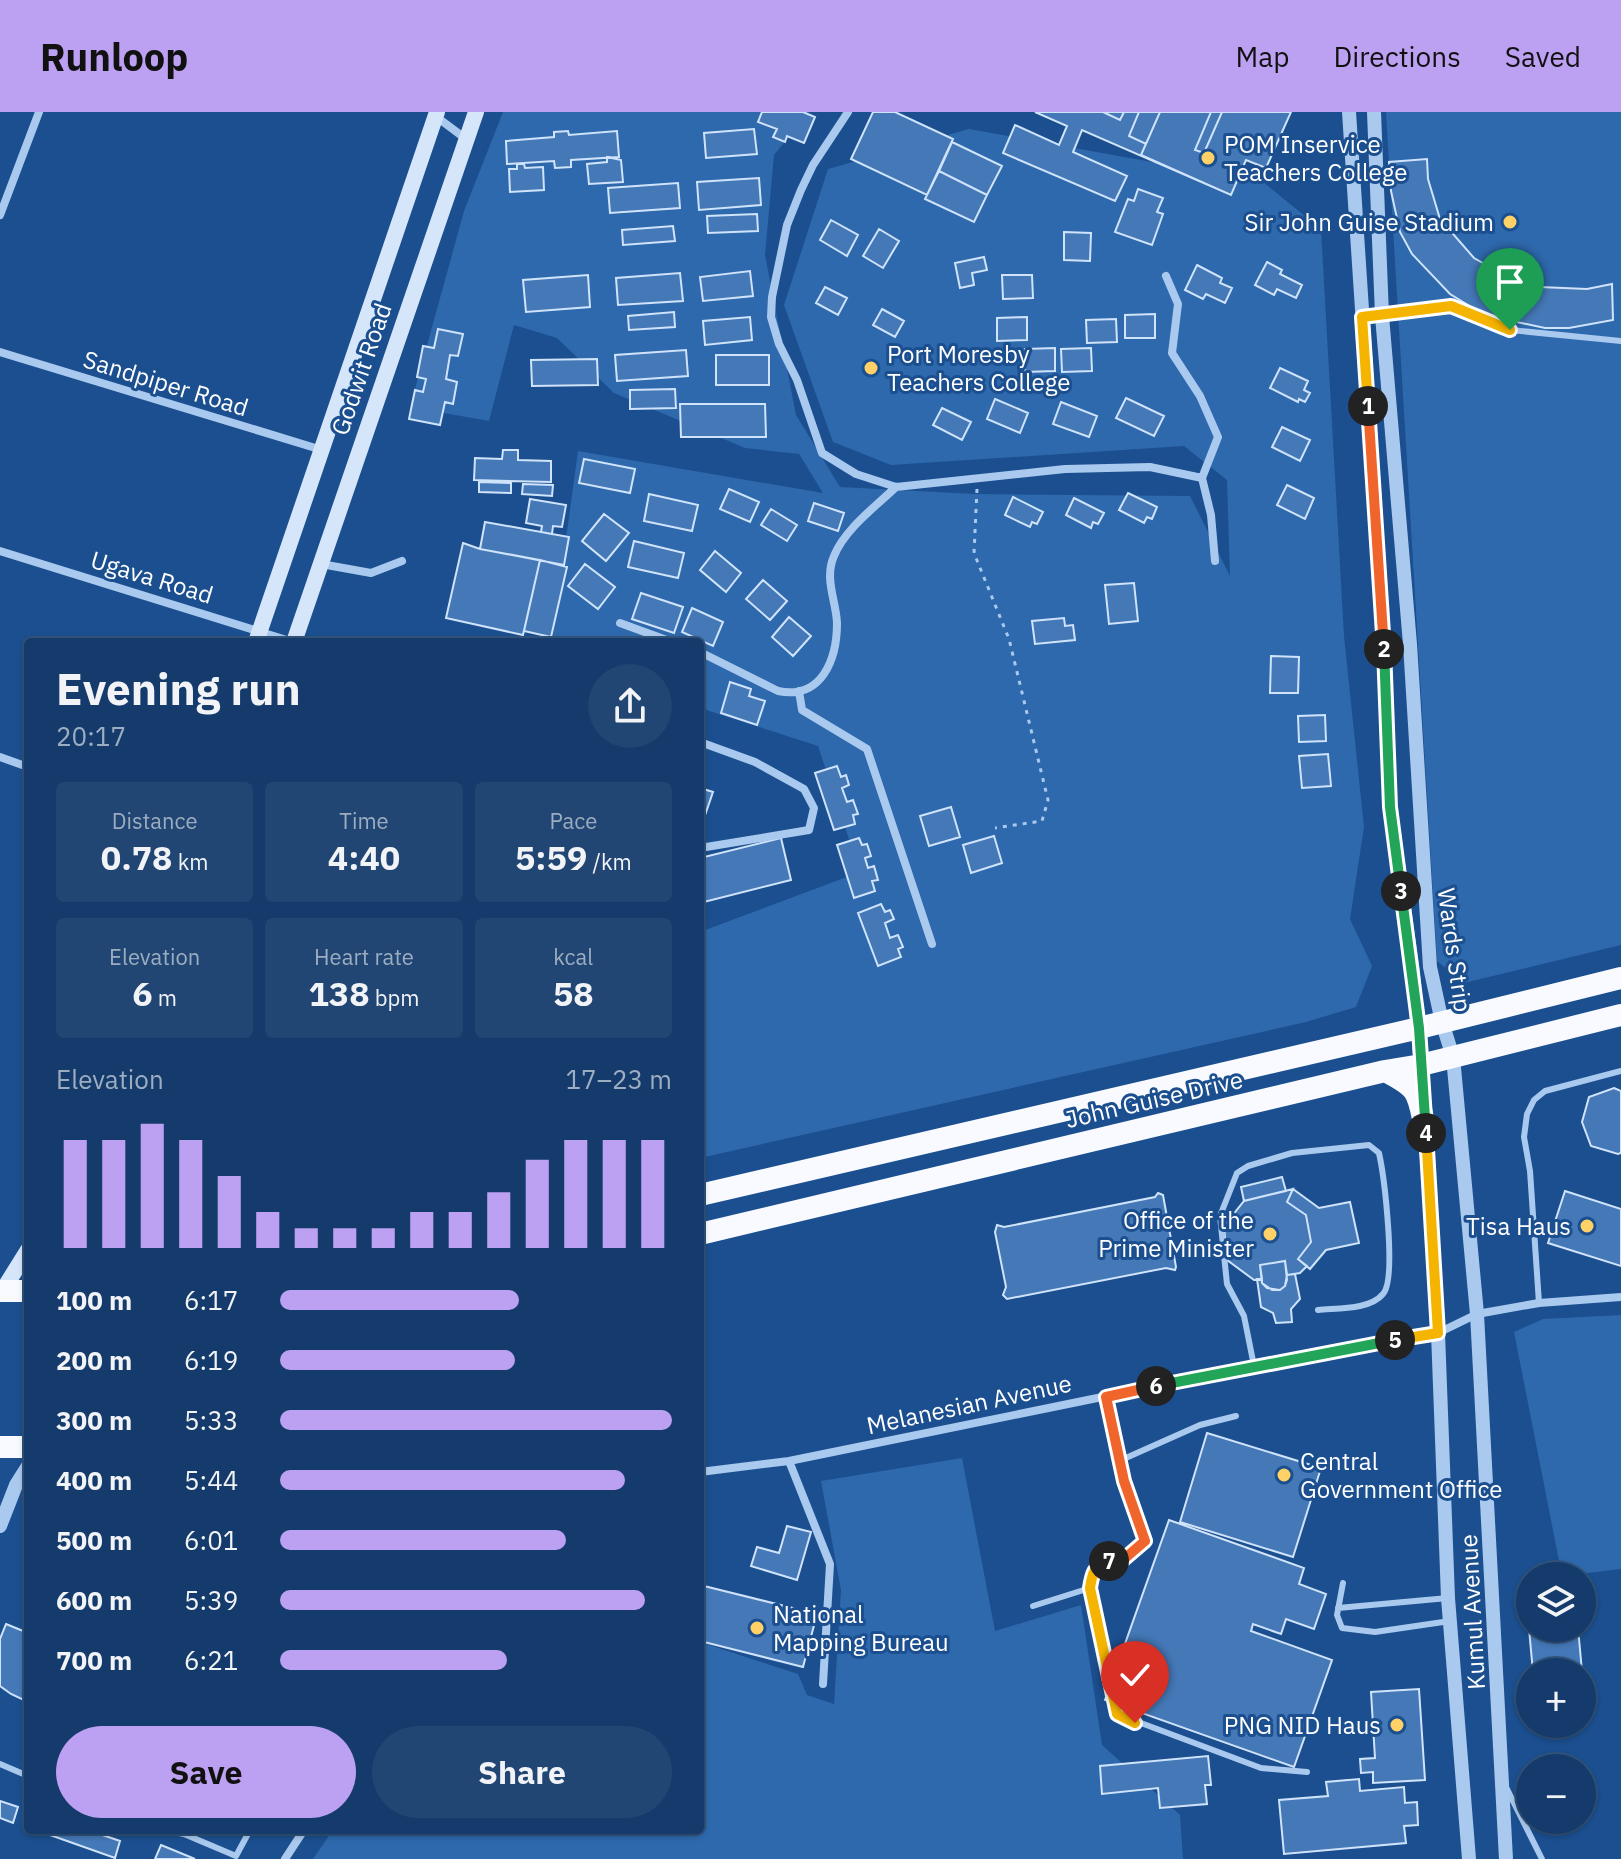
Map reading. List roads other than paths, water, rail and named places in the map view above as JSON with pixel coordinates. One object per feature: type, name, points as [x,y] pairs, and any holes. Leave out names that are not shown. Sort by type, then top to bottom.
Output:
[{"type":"highway","name":"John Guise Drive","points":[[704,1194],[1621,978]]},
{"type":"highway","name":"John Guise Drive","points":[[704,1233],[1621,1015]]},
{"type":"highway","points":[[1385,1071],[1410,1084],[1419,1098],[1426,1133]]},
{"type":"highway","points":[[2,1290],[24,1291]]},
{"type":"highway","points":[[0,1447],[24,1447]]},
{"type":"main road","name":"Godwit Road","points":[[294,638],[476,112]]},
{"type":"main road","name":"Godwit Road","points":[[258,637],[434,113]]},
{"type":"main road","points":[[2,1290],[24,1256]]},
{"type":"street","points":[[0,215],[39,112]]},
{"type":"street","points":[[848,112],[813,165],[787,225],[775,279],[771,317],[822,453],[856,474],[896,487],[1065,469],[1150,467],[1202,478]]},
{"type":"street","name":"Wards Strip","points":[[1349,112],[1384,644],[1390,807],[1419,1028],[1438,1333]]},
{"type":"street","name":"Wards Strip","points":[[1374,112],[1382,316],[1410,644],[1430,967],[1453,1057],[1477,1314]]},
{"type":"street","points":[[434,113],[466,139]]},
{"type":"street","points":[[1166,276],[1178,304],[1172,353],[1200,396],[1218,437],[1202,478],[1208,499],[1215,561]]},
{"type":"street","name":"Sandpiper Road","points":[[0,352],[322,450]]},
{"type":"street","points":[[704,654],[778,691],[790,693],[819,682],[828,670],[837,624],[829,578],[835,554],[844,538],[896,487]]},
{"type":"street","name":"Ugava Road","points":[[0,551],[258,637]]},
{"type":"street","points":[[320,564],[371,573],[402,561]]},
{"type":"street","points":[[620,623],[661,638]]},
{"type":"street","points":[[799,691],[802,710],[867,749],[932,944]]},
{"type":"street","points":[[704,743],[755,762],[804,789],[814,808],[809,830],[704,847]]},
{"type":"street","points":[[0,757],[24,766]]},
{"type":"street","name":"Melanesian Avenue","points":[[704,1472],[789,1461],[1254,1366],[1438,1333],[1477,1314],[1539,1303],[1621,1297]]},
{"type":"street","name":"Kumul Avenue","points":[[1477,1314],[1506,1859]]},
{"type":"street","name":"Kumul Avenue","points":[[1438,1333],[1448,1598],[1469,1859]]},
{"type":"street","points":[[789,1461],[830,1564],[823,1684]]},
{"type":"street","points":[[0,1526],[24,1472]]},
{"type":"street","points":[[285,1859],[301,1834]]},
{"type":"lane","points":[[1362,317],[1451,306],[1510,330],[1621,341]]},
{"type":"lane","points":[[1539,1303],[1530,1171],[1524,1137],[1527,1114],[1534,1100],[1545,1091],[1621,1071]]},
{"type":"lane","points":[[1254,1366],[1244,1316],[1227,1284],[1220,1216],[1237,1173],[1248,1166],[1292,1153],[1369,1145],[1379,1153],[1385,1181],[1390,1276],[1384,1294],[1369,1304],[1318,1310]]},
{"type":"lane","points":[[1106,1397],[1119,1461],[1145,1541],[1124,1559],[1100,1563],[1093,1571],[1090,1588],[1117,1714],[1261,1768],[1307,1772]]},
{"type":"lane","points":[[1119,1461],[1200,1425],[1236,1416]]},
{"type":"lane","points":[[1343,1583],[1337,1615],[1342,1628],[1375,1632],[1450,1621]]},
{"type":"lane","points":[[1033,1606],[1090,1588]]},
{"type":"lane","points":[[1338,1608],[1448,1598]]},
{"type":"lane","points":[[0,1764],[24,1774]]},
{"type":"lane","points":[[1504,1783],[1542,1859]]},
{"type":"lane","points":[[184,1834],[236,1856],[248,1834]]},
{"type":"place","name":"POM Inservice Teachers College","points":[[1208,158]]},
{"type":"place","name":"Sir John Guise Stadium","points":[[1510,222]]},
{"type":"place","name":"Port Moresby Teachers College","points":[[871,368]]},
{"type":"place","name":"Tisa Haus","points":[[1587,1226]]},
{"type":"place","name":"Office of the Prime Minister","points":[[1270,1234]]},
{"type":"place","name":"Central Government Office","points":[[1284,1475]]},
{"type":"place","name":"National Mapping Bureau","points":[[757,1628]]},
{"type":"place","name":"PNG NID Haus","points":[[1397,1725]]}]
